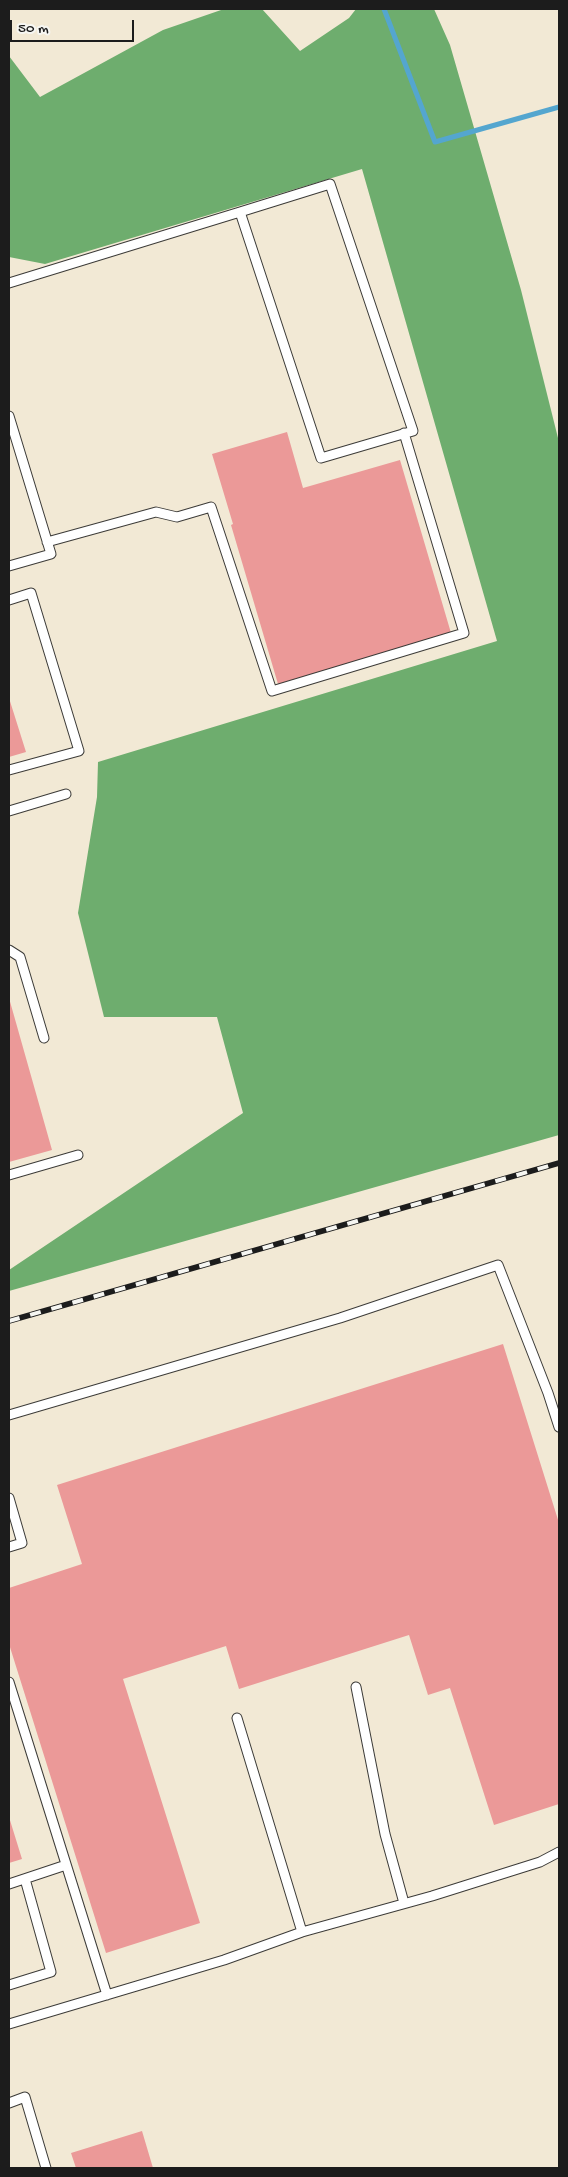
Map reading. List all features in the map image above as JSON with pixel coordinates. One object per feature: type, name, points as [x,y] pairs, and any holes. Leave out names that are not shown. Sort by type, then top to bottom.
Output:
[{"type":"lane","points":[[9,283],[330,184],[413,431],[321,458],[240,212]]},
{"type":"lane","points":[[9,416],[51,554],[9,566]]},
{"type":"lane","points":[[47,542],[156,512],[177,516],[211,507],[272,692],[464,633],[404,433]]},
{"type":"lane","points":[[9,600],[32,593],[79,751],[9,770]]},
{"type":"lane","points":[[9,811],[66,794]]},
{"type":"lane","points":[[9,950],[20,957],[44,1038]]},
{"type":"lane","points":[[9,1175],[78,1155]]},
{"type":"lane","points":[[9,1415],[340,1318],[498,1266],[548,1393],[559,1427]]},
{"type":"lane","points":[[9,1498],[22,1543],[9,1547]]},
{"type":"lane","points":[[9,1682],[107,1995]]},
{"type":"lane","points":[[356,1687],[385,1834],[404,1903]]},
{"type":"lane","points":[[237,1718],[302,1932]]},
{"type":"lane","points":[[9,2024],[224,1960],[302,1932],[540,1862],[559,1852]]},
{"type":"lane","points":[[9,1884],[66,1865]]},
{"type":"lane","points":[[9,1985],[51,1972],[25,1879]]},
{"type":"lane","points":[[9,2102],[25,2097],[46,2168]]},
{"type":"green space","points":[[224,9],[262,9],[300,51],[349,18],[356,9],[434,9],[450,45],[521,290],[559,442],[559,1135],[9,1291],[9,1270],[243,1113],[217,1017],[104,1017],[78,913],[97,797],[98,762],[497,641],[362,169],[45,264],[9,257],[9,56],[40,97],[163,30]]},
{"type":"building","points":[[287,432],[303,488],[400,460],[451,633],[278,684],[212,454]]},
{"type":"building","points":[[9,698],[26,752],[9,757]]},
{"type":"building","points":[[9,998],[52,1150],[9,1162]]},
{"type":"building","points":[[503,1344],[559,1523],[559,1804],[494,1825],[450,1688],[428,1695],[409,1635],[239,1689],[226,1646],[123,1679],[200,1923],[106,1953],[9,1644],[9,1588],[82,1564],[57,1485]]},
{"type":"building","points":[[9,1817],[22,1859],[9,1863]]},
{"type":"building","points":[[142,2131],[153,2168],[76,2168],[71,2153]]},
{"type":"waterway","points":[[384,9],[435,142],[559,107]]},
{"type":"railway","points":[[9,1321],[559,1163]]}]
